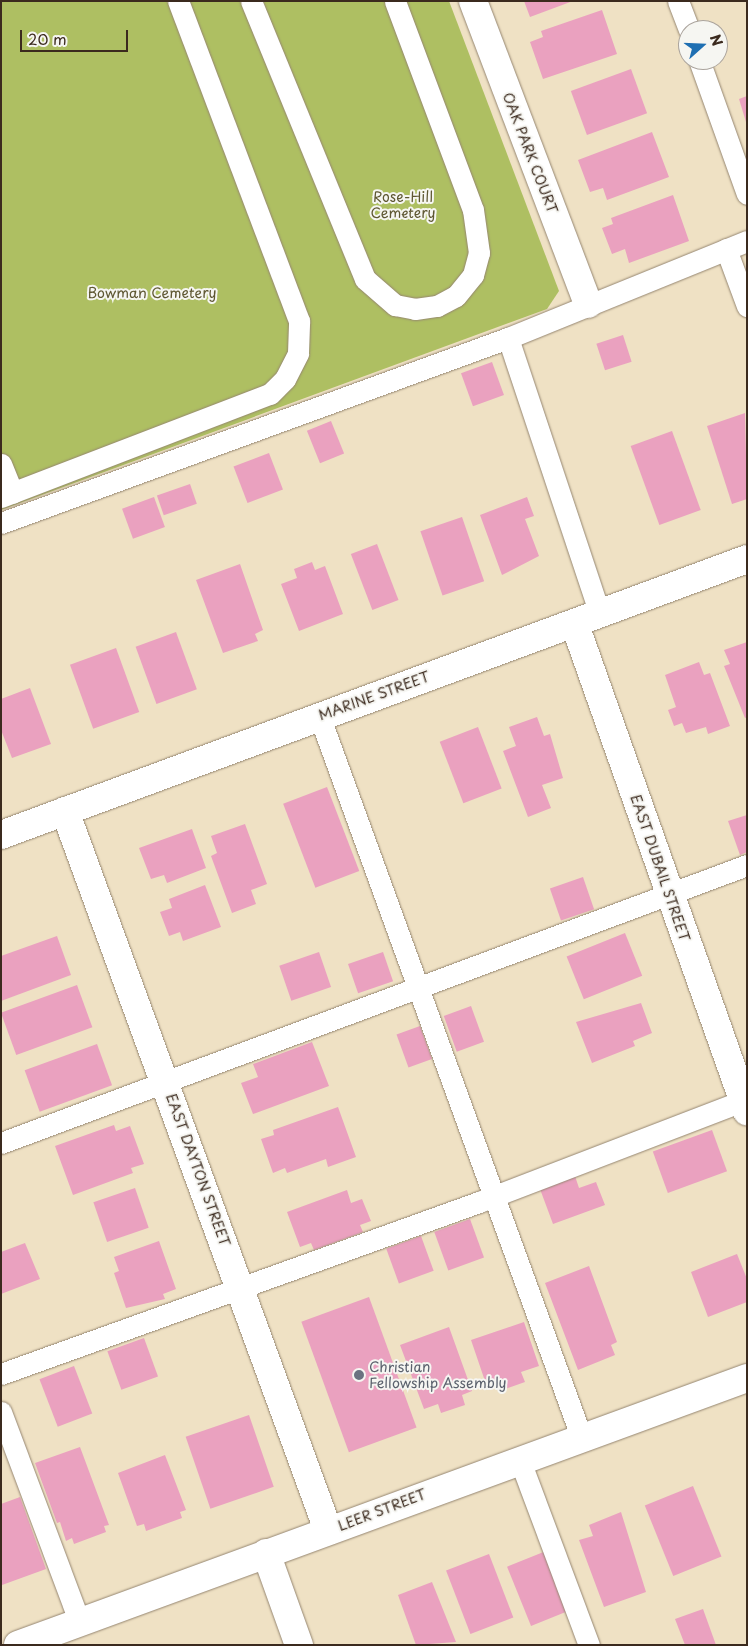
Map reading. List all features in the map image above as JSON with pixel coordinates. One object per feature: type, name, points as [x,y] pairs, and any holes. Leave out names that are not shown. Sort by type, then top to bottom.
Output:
[{"type":"street","name":"OAK PARK COURT","points":[[473,1],[588,304]]},
{"type":"street","name":"MARINE STREET","points":[[1,835],[319,715],[575,625],[747,559]]},
{"type":"street","name":"EAST DUBAIL STREET","points":[[575,625],[668,894],[745,1103]]},
{"type":"street","name":"EAST DAYTON STREET","points":[[65,811],[166,1082],[328,1530]]},
{"type":"street","name":"LEER STREET","points":[[18,1645],[519,1458],[747,1378]]},
{"type":"street","points":[[266,1553],[299,1645]]},
{"type":"lane","points":[[1,464],[7,495],[270,394],[285,379],[298,352],[299,321],[178,1]]},
{"type":"lane","points":[[251,1],[365,279],[395,305],[415,309],[437,306],[456,296],[473,275],[478,253],[473,210],[395,1]]},
{"type":"lane","points":[[678,1],[685,20]]},
{"type":"lane","points":[[703,70],[747,194]]},
{"type":"lane","points":[[1,523],[508,338],[747,241]]},
{"type":"lane","points":[[726,249],[747,306]]},
{"type":"lane","points":[[508,338],[600,615]]},
{"type":"lane","points":[[319,715],[495,1194],[581,1436]]},
{"type":"lane","points":[[1,1143],[747,865]]},
{"type":"lane","points":[[1,1374],[745,1103]]},
{"type":"lane","points":[[1,1412],[79,1621]]},
{"type":"lane","points":[[519,1458],[589,1645]]},
{"type":"green space","points":[[1,1],[449,1],[559,291],[547,309],[1,510]]},
{"type":"building","points":[[524,1],[573,1],[530,17]]},
{"type":"building","points":[[602,10],[617,54],[543,79],[530,42],[543,37],[541,31]]},
{"type":"building","points":[[631,69],[647,113],[587,135],[571,91]]},
{"type":"building","points":[[747,96],[747,122],[746,122],[739,99]]},
{"type":"building","points":[[652,132],[669,177],[607,200],[603,188],[590,192],[578,160]]},
{"type":"building","points":[[673,195],[689,241],[629,263],[625,249],[612,254],[602,228],[613,224],[611,218]]},
{"type":"building","points":[[623,335],[632,362],[605,370],[596,344]]},
{"type":"building","points":[[492,362],[504,395],[473,406],[461,373]]},
{"type":"building","points":[[745,413],[747,499],[732,504],[707,426]]},
{"type":"building","points":[[331,421],[344,453],[320,463],[307,431]]},
{"type":"building","points":[[672,431],[701,510],[659,525],[631,446]]},
{"type":"building","points":[[269,453],[283,489],[248,503],[234,467]]},
{"type":"building","points":[[190,484],[197,504],[164,515],[157,495]]},
{"type":"building","points":[[154,497],[165,527],[133,539],[122,509]]},
{"type":"building","points":[[527,497],[534,516],[525,519],[539,556],[502,575],[480,515]]},
{"type":"building","points":[[462,517],[484,581],[443,596],[420,531]]},
{"type":"building","points":[[377,544],[399,600],[372,610],[351,554]]},
{"type":"building","points":[[312,562],[315,570],[325,566],[343,614],[299,631],[281,584],[297,578],[294,569]]},
{"type":"building","points":[[240,564],[263,630],[255,634],[258,641],[223,653],[196,580]]},
{"type":"building","points":[[176,632],[197,689],[156,704],[136,647]]},
{"type":"building","points":[[747,642],[747,717],[745,718],[724,666],[730,664],[724,650]]},
{"type":"building","points":[[116,648],[139,712],[93,729],[70,665]]},
{"type":"building","points":[[699,662],[704,675],[710,673],[730,726],[708,734],[706,727],[686,733],[682,723],[674,726],[668,710],[676,707],[665,675]]},
{"type":"building","points":[[30,688],[51,744],[12,758],[1,730],[1,699]]},
{"type":"building","points":[[537,717],[544,736],[550,734],[563,778],[542,785],[551,808],[528,817],[503,751],[516,746],[509,727]]},
{"type":"building","points":[[478,727],[502,789],[463,803],[440,742]]},
{"type":"building","points":[[327,787],[359,871],[315,888],[283,804]]},
{"type":"building","points":[[747,815],[747,852],[740,855],[728,821]]},
{"type":"building","points":[[245,824],[267,884],[251,890],[256,904],[232,913],[211,856],[217,853],[211,836]]},
{"type":"building","points":[[192,829],[206,868],[167,883],[164,875],[151,879],[139,848]]},
{"type":"building","points":[[583,877],[594,909],[561,921],[550,888]]},
{"type":"building","points":[[205,885],[221,927],[183,941],[180,932],[169,936],[160,912],[172,908],[169,899]]},
{"type":"building","points":[[625,933],[642,976],[584,999],[567,957]]},
{"type":"building","points":[[57,936],[71,975],[1,1001],[1,956]]},
{"type":"building","points":[[319,952],[331,987],[291,1001],[279,966]]},
{"type":"building","points":[[383,952],[393,981],[358,993],[348,964]]},
{"type":"building","points":[[77,985],[92,1027],[16,1055],[1,1013]]},
{"type":"building","points":[[641,1003],[652,1033],[633,1041],[635,1046],[592,1063],[576,1022]]},
{"type":"building","points":[[471,1006],[484,1042],[457,1052],[444,1016]]},
{"type":"building","points":[[420,1026],[432,1059],[408,1067],[397,1035]]},
{"type":"building","points":[[312,1042],[329,1086],[253,1114],[241,1083],[258,1077],[253,1064]]},
{"type":"building","points":[[97,1044],[112,1085],[40,1112],[25,1070]]},
{"type":"building","points":[[338,1107],[356,1157],[328,1167],[326,1159],[287,1173],[285,1168],[273,1173],[261,1139],[274,1135],[273,1130]]},
{"type":"building","points":[[114,1125],[116,1131],[130,1126],[144,1164],[131,1168],[133,1173],[73,1195],[55,1146]]},
{"type":"building","points":[[712,1130],[727,1171],[668,1193],[653,1152]]},
{"type":"building","points":[[575,1176],[579,1188],[596,1182],[605,1205],[553,1224],[540,1189]]},
{"type":"building","points":[[135,1188],[149,1228],[107,1242],[93,1202]]},
{"type":"building","points":[[347,1190],[351,1203],[362,1199],[371,1221],[360,1225],[363,1232],[314,1250],[311,1243],[300,1247],[287,1212]]},
{"type":"building","points":[[470,1219],[484,1258],[448,1271],[434,1232]]},
{"type":"building","points":[[421,1236],[434,1271],[399,1283],[386,1249]]},
{"type":"building","points":[[159,1241],[176,1289],[163,1294],[165,1299],[126,1308],[114,1273],[119,1271],[114,1257]]},
{"type":"building","points":[[25,1243],[40,1279],[1,1294],[1,1252]]},
{"type":"building","points":[[737,1254],[747,1279],[747,1302],[708,1317],[691,1272]]},
{"type":"building","points":[[589,1266],[617,1342],[611,1345],[615,1355],[578,1370],[545,1283]]},
{"type":"building","name":"Christian Fellowship Assembly","points":[[369,1297],[417,1428],[349,1452],[301,1322]]},
{"type":"building","points":[[524,1322],[539,1366],[521,1372],[525,1382],[505,1389],[502,1379],[486,1384],[471,1340]]},
{"type":"building","points":[[449,1327],[472,1391],[462,1395],[465,1405],[441,1413],[438,1404],[424,1409],[400,1345]]},
{"type":"building","points":[[144,1338],[158,1377],[121,1390],[107,1351]]},
{"type":"building","points":[[74,1366],[92,1414],[58,1427],[39,1379]]},
{"type":"building","points":[[249,1415],[274,1487],[210,1509],[186,1437]]},
{"type":"building","points":[[80,1447],[109,1525],[104,1526],[106,1532],[74,1544],[72,1538],[66,1541],[60,1522],[57,1523],[35,1463]]},
{"type":"building","points":[[165,1455],[186,1510],[180,1512],[182,1518],[146,1531],[144,1524],[137,1526],[118,1473]]},
{"type":"building","points":[[693,1486],[721,1556],[673,1576],[645,1505]]},
{"type":"building","points":[[20,1497],[46,1569],[2,1585],[1,1504]]},
{"type":"building","points":[[621,1512],[646,1592],[604,1607],[579,1540],[593,1536],[589,1525]]},
{"type":"building","points":[[546,1551],[570,1610],[531,1626],[507,1567]]},
{"type":"building","points":[[489,1554],[513,1617],[470,1634],[446,1570]]},
{"type":"building","points":[[432,1582],[456,1642],[416,1645],[398,1595]]},
{"type":"building","points":[[703,1609],[716,1645],[685,1645],[675,1619]]},
{"type":"place","name":"Christian Fellowship Assembly","points":[[359,1375]]},
{"type":"park label","name":"Rose-Hill Cemetery","points":[[403,206]]},
{"type":"park label","name":"Bowman Cemetery","points":[[152,293]]}]
